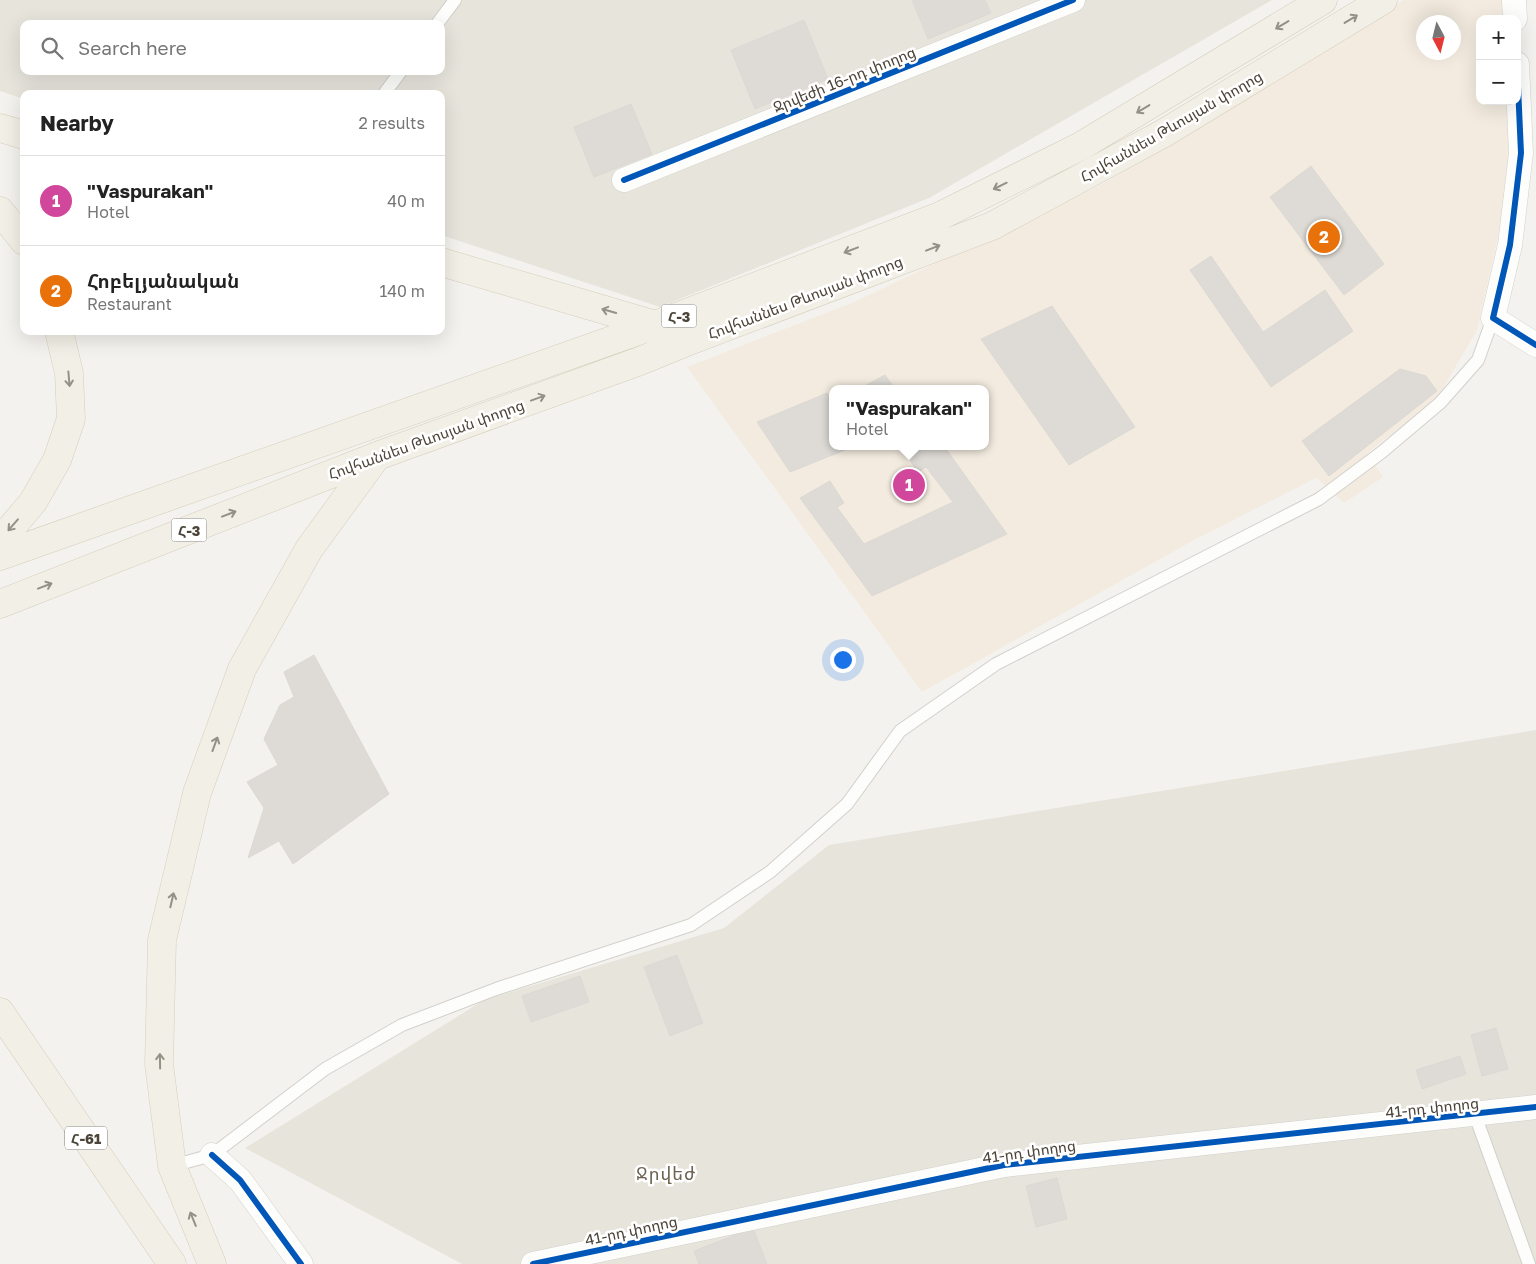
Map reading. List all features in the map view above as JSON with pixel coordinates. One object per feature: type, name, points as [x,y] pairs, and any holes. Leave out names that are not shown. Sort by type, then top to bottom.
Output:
[{"type":"main road","name":"Հովհաննես Թևոսյան փողոց","points":[[0,556],[655,325],[940,216],[1081,146],[1324,0]]},
{"type":"main road","name":"Հովհաննես Թևոսյան փողոց","points":[[0,604],[377,456],[640,361],[992,226],[1164,133],[1383,0]]},
{"type":"main road","points":[[0,128],[20,134]]},
{"type":"main road","points":[[0,211],[20,236]]},
{"type":"main road","points":[[445,263],[655,325],[707,334]]},
{"type":"main road","points":[[0,541],[33,502],[57,460],[71,419],[69,373],[60,335]]},
{"type":"main road","points":[[212,1264],[172,1166],[159,1064],[162,940],[197,794],[242,669],[309,549],[377,456]]},
{"type":"main road","name":"Հ-61","points":[[0,1012],[172,1264]]},
{"type":"street","name":"Ջրվեժի 16-րդ փողոց","points":[[624,180],[1072,0]]},
{"type":"street","points":[[1514,0],[1515,15]]},
{"type":"street","points":[[1519,105],[1521,153],[1510,245],[1493,318],[1536,345]]},
{"type":"street","name":"41-րդ փողոց","points":[[533,1264],[1004,1164],[1536,1107]]},
{"type":"street","points":[[212,1155],[240,1180],[302,1264]]},
{"type":"lane","points":[[440,20],[455,0]]},
{"type":"lane","points":[[387,90],[398,75]]},
{"type":"lane","points":[[172,1166],[212,1155],[325,1070],[402,1025],[496,989],[691,925],[770,872],[847,804],[900,730],[996,664],[1319,499],[1382,452],[1440,403],[1478,360],[1493,318]]},
{"type":"lane","points":[[1475,1115],[1529,1264]]},
{"type":"shaded area","points":[[0,0],[1272,0],[929,198],[660,307],[445,236],[445,90],[20,90],[20,98],[0,91]]},
{"type":"shaded area","points":[[1404,0],[1504,0],[1505,15],[1476,15],[1476,105],[1507,105],[1509,152],[1501,224],[1477,330],[1435,402],[1367,453],[1383,477],[1344,503],[1316,478],[1196,539],[922,692],[687,367],[854,302],[1101,185]]},
{"type":"shaded area","points":[[1536,730],[1536,1264],[462,1264],[245,1148],[484,1000],[724,928],[829,845]]},
{"type":"building","points":[[912,0],[985,0],[991,13],[928,39]]},
{"type":"building","points":[[804,20],[828,79],[755,109],[731,50]]},
{"type":"building","points":[[631,104],[652,154],[594,177],[574,127]]},
{"type":"building","points":[[1311,166],[1384,264],[1344,295],[1270,197]]},
{"type":"building","points":[[1211,256],[1263,332],[1325,290],[1353,331],[1271,387],[1190,270]]},
{"type":"building","points":[[1052,306],[1135,427],[1069,465],[981,339]]},
{"type":"building","points":[[1400,369],[1426,376],[1437,391],[1329,476],[1302,441]]},
{"type":"building","points":[[885,375],[892,385],[866,385]]},
{"type":"building","points":[[827,393],[829,395],[829,450],[845,450],[790,472],[757,422]]},
{"type":"building","points":[[907,450],[947,450],[1007,534],[872,596],[800,498],[830,481],[844,503],[837,507],[864,544],[953,502],[926,467],[918,472],[904,452]]},
{"type":"building","points":[[314,655],[389,794],[293,864],[279,841],[248,858],[264,808],[247,782],[278,765],[264,739],[280,705],[294,697],[284,672]]},
{"type":"building","points":[[677,955],[703,1023],[670,1036],[644,967]]},
{"type":"building","points":[[580,976],[589,1002],[531,1022],[522,996]]},
{"type":"building","points":[[1496,1028],[1508,1069],[1482,1076],[1471,1035]]},
{"type":"building","points":[[1460,1056],[1466,1074],[1422,1089],[1416,1070]]},
{"type":"building","points":[[1057,1178],[1067,1219],[1036,1227],[1026,1186]]},
{"type":"building","points":[[753,1228],[767,1264],[699,1264],[694,1251]]},
{"type":"cycle path","points":[[624,180],[1073,0]]},
{"type":"cycle path","points":[[1519,105],[1521,153],[1510,245],[1493,318],[1536,345]]},
{"type":"cycle path","points":[[533,1264],[1004,1165],[1536,1107]]},
{"type":"cycle path","points":[[212,1155],[240,1180],[301,1264]]},
{"type":"place","name":"Հոբելյանական","points":[[1324,237]]},
{"type":"place","name":"\"Vaspurakan\"","points":[[909,485]]},
{"type":"district","name":"Ջրվեժ","points":[[666,1173]]}]
